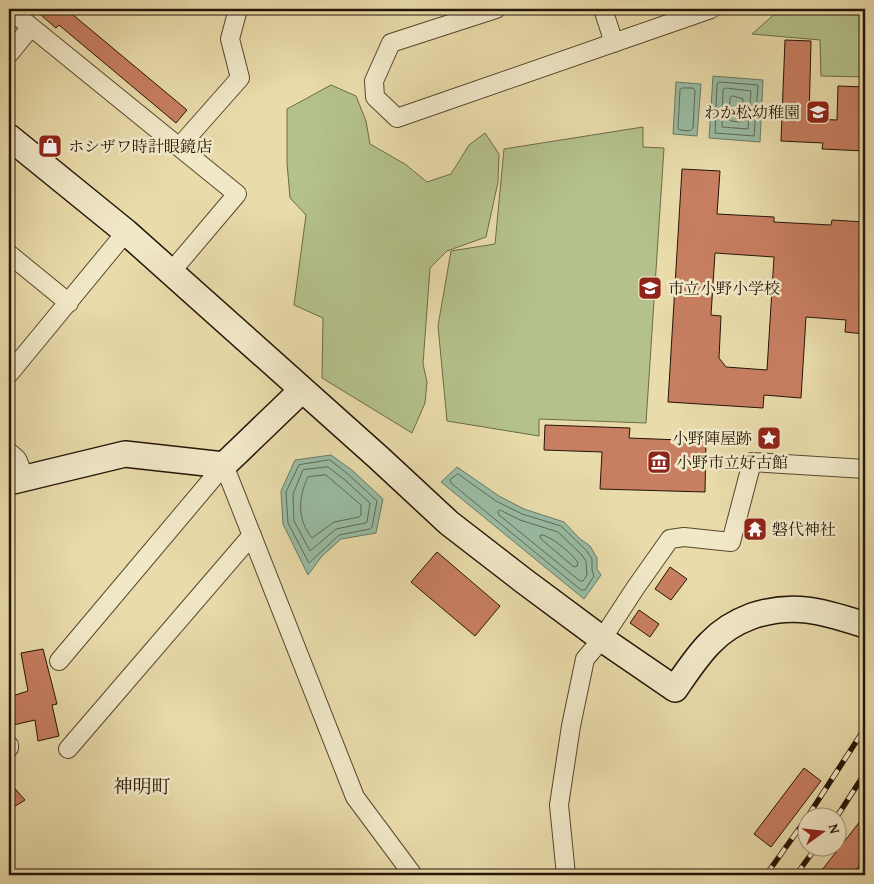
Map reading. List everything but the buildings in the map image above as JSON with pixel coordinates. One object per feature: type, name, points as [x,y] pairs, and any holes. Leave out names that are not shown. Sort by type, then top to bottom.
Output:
[{"type":"street","points":[[9,9],[237,194],[171,272]]},
{"type":"street","points":[[179,147],[240,78],[230,39],[238,9]]},
{"type":"street","points":[[496,9],[391,43],[374,81],[375,97],[397,118],[711,9]]},
{"type":"street","points":[[603,9],[614,43]]},
{"type":"street","points":[[9,54],[31,28]]},
{"type":"street","points":[[9,137],[126,232],[449,523],[602,639],[674,689],[703,651],[722,632],[735,623],[765,612],[801,608],[827,612],[865,625]]},
{"type":"street","points":[[12,363],[68,302],[126,232]]},
{"type":"street","points":[[9,254],[68,302]]},
{"type":"street","points":[[60,661],[224,465],[302,390]]},
{"type":"street","points":[[9,452],[17,459],[17,480],[124,454],[224,465]]},
{"type":"street","points":[[566,875],[559,805],[585,659],[602,639],[670,539],[684,537],[731,542],[752,462],[865,469]]},
{"type":"street","points":[[224,465],[355,797],[414,875]]},
{"type":"street","points":[[68,749],[252,535]]},
{"type":"shaded area","points":[[778,9],[865,9],[865,77],[821,76],[820,40],[752,34]]},
{"type":"shaded area","points":[[331,85],[356,96],[366,121],[370,144],[405,164],[427,182],[451,174],[469,145],[485,133],[499,154],[498,182],[486,237],[447,251],[430,268],[423,364],[427,382],[425,403],[412,433],[322,378],[323,318],[294,305],[306,215],[290,198],[287,163],[287,109]]},
{"type":"shaded area","points":[[643,127],[643,147],[664,148],[646,423],[539,419],[539,436],[447,421],[438,326],[451,251],[495,244],[504,149]]},
{"type":"water","points":[[713,76],[763,80],[760,142],[709,138]]},
{"type":"water","points":[[676,82],[701,84],[697,136],[673,134]]},
{"type":"water","points":[[331,455],[353,471],[383,499],[376,533],[341,539],[322,556],[308,575],[283,524],[281,491],[295,460]]},
{"type":"water","points":[[457,467],[499,496],[524,509],[564,522],[579,538],[590,546],[597,558],[597,569],[601,575],[584,599],[441,482]]},
{"type":"railway","points":[[814,806],[865,728]]},
{"type":"railway","points":[[844,806],[865,773]]},
{"type":"railway","points":[[766,875],[796,833]]},
{"type":"railway","points":[[796,875],[810,856]]},
{"type":"place","name":"わか松幼稚園","points":[[818,112]]},
{"type":"place","name":"ホシザワ時計眼鏡店","points":[[50,146]]},
{"type":"place","name":"市立小野小学校","points":[[650,288]]},
{"type":"place","name":"小野陣屋跡","points":[[769,438]]},
{"type":"place","name":"小野市立好古館","points":[[659,462]]},
{"type":"place","name":"磐代神社","points":[[755,529]]},
{"type":"district","name":"神明町","points":[[142,786]]}]
